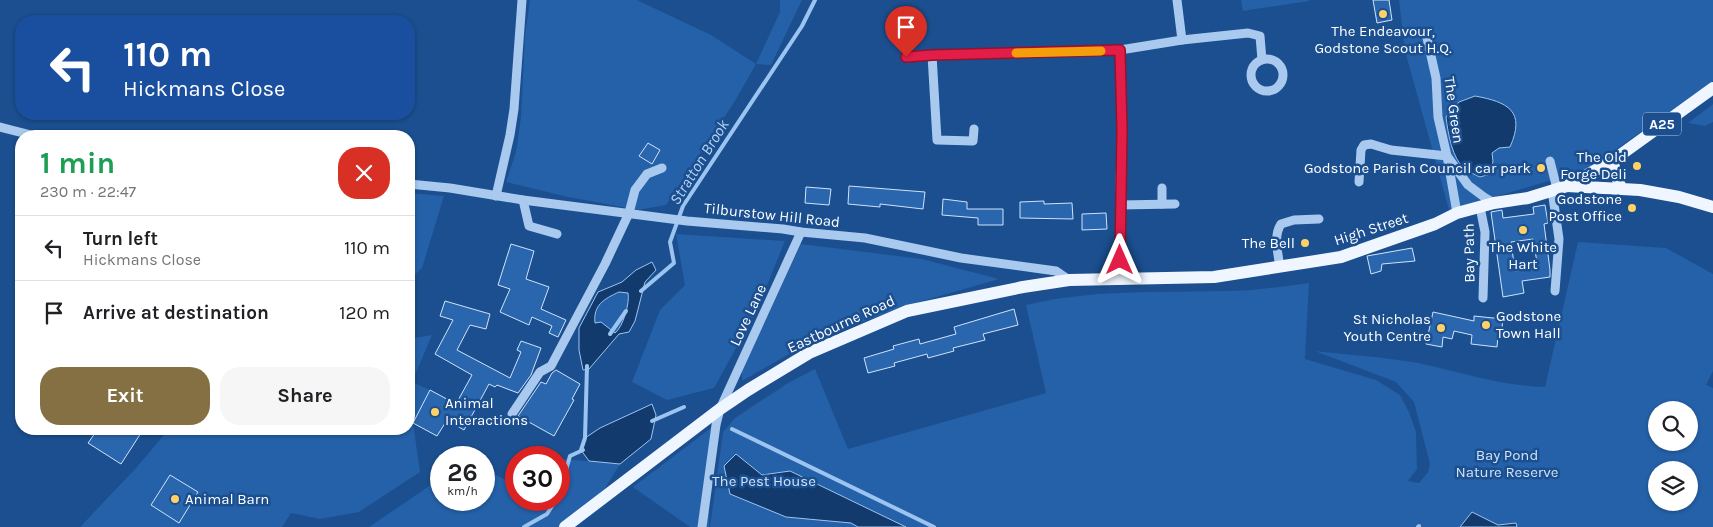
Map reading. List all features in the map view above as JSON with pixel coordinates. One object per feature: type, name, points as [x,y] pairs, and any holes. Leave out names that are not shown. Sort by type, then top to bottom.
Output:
[{"type":"main road","name":"A25","points":[[1612,161],[1713,88]]},
{"type":"main road","points":[[1558,188],[1612,161],[1621,189]]},
{"type":"main road","points":[[1558,188],[1640,190],[1713,207]]},
{"type":"main road","name":"High Street","points":[[1120,280],[1214,277],[1341,257],[1435,224],[1458,213],[1494,203],[1528,198],[1558,188]]},
{"type":"main road","name":"Eastbourne Road","points":[[565,527],[720,409],[809,353],[908,311],[1023,287],[1069,280],[1120,280]]},
{"type":"street","points":[[496,196],[512,118],[522,0]]},
{"type":"street","points":[[1177,0],[1182,40]]},
{"type":"street","points":[[906,57],[1120,50],[1182,40],[1248,33],[1260,36],[1262,60]]},
{"type":"street","name":"The Green","points":[[1427,38],[1436,78],[1438,117],[1458,213]]},
{"type":"street","points":[[1120,50],[1122,130],[1120,280]]},
{"type":"street","points":[[932,55],[937,140],[973,140],[974,129]]},
{"type":"street","points":[[0,127],[15,131]]},
{"type":"street","points":[[1359,182],[1361,150],[1364,145],[1371,144],[1391,150],[1447,156]]},
{"type":"street","name":"The Green","points":[[1447,156],[1468,185],[1494,203]]},
{"type":"street","points":[[1550,161],[1558,188],[1559,239],[1555,291]]},
{"type":"street","points":[[512,414],[540,372],[551,366],[615,243],[629,213],[635,190],[647,174],[662,168]]},
{"type":"street","name":"Tilburstow Hill Road","points":[[415,185],[678,220],[865,238],[961,258],[1056,271],[1069,280]]},
{"type":"street","points":[[1162,188],[1162,204]]},
{"type":"street","points":[[523,200],[529,226],[557,234]]},
{"type":"street","points":[[1120,204],[1175,204]]},
{"type":"street","name":"Bay Path","points":[[1480,207],[1485,232],[1483,298]]},
{"type":"street","points":[[1280,267],[1277,236],[1281,224],[1294,220],[1319,219]]},
{"type":"street","name":"Love Lane","points":[[702,527],[716,424],[720,409],[801,232]]},
{"type":"street","points":[[604,242],[615,243]]},
{"type":"green space","points":[[530,0],[637,0],[711,35],[756,64],[735,101],[666,205],[638,210],[568,197],[506,182],[516,152],[521,117],[525,35]]},
{"type":"green space","points":[[780,0],[802,0],[771,65],[756,64],[780,12]]},
{"type":"green space","points":[[1241,0],[1309,0],[1309,1],[1243,11]]},
{"type":"green space","points":[[1399,0],[1713,0],[1713,81],[1587,170],[1449,210],[1405,51]]},
{"type":"green space","points":[[1713,104],[1713,122],[1705,126],[1688,123]]},
{"type":"green space","points":[[415,194],[444,196],[422,268],[415,274]]},
{"type":"green space","points":[[676,234],[785,241],[756,312],[714,388],[667,400],[632,382],[660,310],[685,285]]},
{"type":"green space","points":[[1578,242],[1666,248],[1713,274],[1713,371],[1706,385],[1713,388],[1713,527],[710,527],[723,432],[735,418],[788,383],[815,369],[848,449],[1046,393],[1026,305],[1054,299],[1110,293],[1252,290],[1309,283],[1305,359],[1376,380],[1400,395],[1409,412],[1416,432],[1417,469],[1408,481],[1419,483],[1428,472],[1430,464],[1414,402],[1396,382],[1315,351],[1418,363],[1497,381],[1545,387]]},
{"type":"green space","points":[[801,244],[922,259],[999,279],[905,306],[810,342],[742,381],[742,371]]},
{"type":"green space","points":[[619,292],[628,293],[628,297],[623,321],[615,334],[610,329],[595,323],[595,316],[598,307],[604,300]]},
{"type":"green space","points":[[432,335],[415,375],[415,338]]},
{"type":"green space","points":[[415,383],[430,390],[415,419]]},
{"type":"green space","points":[[711,428],[709,527],[690,527],[633,487]]},
{"type":"green space","points":[[164,435],[415,435],[420,472],[359,512],[320,519],[291,513],[282,527],[80,527],[136,468]]},
{"type":"green space","points":[[570,460],[620,464],[596,503],[565,527],[369,527],[430,485],[430,511],[495,511],[495,474],[505,480],[505,511],[570,511]]},
{"type":"shaded area","points":[[1475,96],[1497,101],[1505,105],[1515,117],[1516,125],[1510,147],[1499,148],[1492,153],[1493,161],[1490,174],[1480,177],[1465,169],[1457,159],[1451,145],[1446,117],[1459,102]]},
{"type":"shaded area","points":[[652,262],[656,270],[645,282],[635,321],[629,332],[619,334],[589,369],[583,370],[579,350],[579,328],[598,292],[622,282],[636,270]],"holes":[[[619,292],[628,293],[625,314],[621,326],[615,333],[601,322],[595,323],[596,312],[601,303]]]},
{"type":"shaded area","points":[[652,404],[656,415],[651,439],[620,464],[589,461],[581,450],[585,438],[600,428]]},
{"type":"shaded area","points":[[736,454],[762,475],[790,471],[906,527],[858,527],[851,523],[786,517],[730,494],[724,466]]},
{"type":"shaded area","points":[[1472,512],[1498,525],[1516,523],[1517,527],[1460,527]]},
{"type":"building","name":"The Endeavour, Godstone Scout H.Q.","points":[[1373,0],[1389,0],[1392,20],[1377,23]]},
{"type":"building","points":[[648,143],[660,150],[652,164],[639,156]]},
{"type":"building","points":[[849,186],[925,192],[923,209],[880,204],[880,207],[848,204]]},
{"type":"building","points":[[806,187],[831,189],[829,205],[805,203]]},
{"type":"building","points":[[943,199],[967,202],[967,209],[1003,209],[1003,225],[978,225],[978,218],[942,215]]},
{"type":"building","points":[[1044,201],[1044,204],[1072,203],[1073,219],[1020,218],[1020,202]]},
{"type":"building","points":[[1545,205],[1548,223],[1544,224],[1550,277],[1522,281],[1524,293],[1503,297],[1491,212],[1502,210],[1503,218],[1534,214],[1533,207]],"holes":[[[1533,239],[1538,268],[1515,271],[1511,242]]]},
{"type":"building","points":[[1106,213],[1107,229],[1082,230],[1082,214]]},
{"type":"building","points":[[511,244],[534,251],[526,279],[549,287],[541,309],[566,320],[558,337],[549,333],[552,326],[532,317],[529,325],[500,312],[510,289],[498,285]]},
{"type":"building","points":[[1412,248],[1415,261],[1382,264],[1381,271],[1371,274],[1367,256]]},
{"type":"building","points":[[445,301],[490,314],[486,329],[470,325],[457,350],[510,378],[521,352],[517,350],[521,341],[541,348],[531,375],[518,393],[489,384],[464,430],[447,420],[437,436],[415,424],[415,419],[430,390],[456,404],[472,375],[435,354],[453,320],[440,316]]},
{"type":"building","points":[[1014,309],[1018,325],[983,334],[985,340],[953,348],[954,351],[928,358],[927,354],[894,363],[895,366],[868,373],[864,358],[894,349],[893,346],[919,339],[920,344],[956,334],[954,327]]},
{"type":"building","points":[[1433,312],[1474,321],[1474,316],[1503,319],[1501,337],[1498,336],[1497,347],[1471,344],[1472,335],[1454,331],[1452,339],[1443,337],[1442,347],[1426,344]]},
{"type":"building","points":[[556,370],[580,384],[572,399],[574,400],[554,436],[518,416],[541,382],[546,384],[552,373]]},
{"type":"building","points":[[94,435],[140,435],[121,464],[88,443]]},
{"type":"building","name":"Animal Barn","points":[[170,475],[198,492],[179,523],[151,505]]},
{"type":"waterway","name":"Stratton Brook","points":[[641,291],[674,263],[670,242],[683,206],[802,26],[815,0]]},
{"type":"waterway","name":"Stratton Brook","points":[[610,334],[626,311]]},
{"type":"waterway","name":"Stratton Brook","points":[[581,450],[585,438],[587,366]]},
{"type":"waterway","points":[[652,421],[684,407]]},
{"type":"waterway","points":[[732,429],[934,527]]},
{"type":"waterway","name":"Stratton Brook","points":[[570,456],[583,450]]},
{"type":"waterway","name":"Stratton Brook","points":[[524,527],[549,511]]},
{"type":"slow traffic","points":[[1016,53],[1101,51]]},
{"type":"place","name":"The Endeavour, Godstone Scout H.Q.","points":[[1383,14]]},
{"type":"place","name":"The Old Forge Deli","points":[[1637,166]]},
{"type":"place","name":"Godstone Parish Council car park","points":[[1541,168]]},
{"type":"place","name":"Godstone Post Office","points":[[1632,208]]},
{"type":"place","name":"The White Hart","points":[[1523,230]]},
{"type":"place","name":"The Bell","points":[[1305,243]]},
{"type":"place","name":"Godstone Town Hall","points":[[1486,325]]},
{"type":"place","name":"St Nicholas Youth Centre","points":[[1441,328]]},
{"type":"place","name":"Animal Interactions","points":[[435,412]]},
{"type":"place","name":"Animal Barn","points":[[175,499]]},
{"type":"route","points":[[906,57],[1120,50],[1122,130],[1120,260]]},
{"type":"park label","name":"Bay Pond Nature Reserve","points":[[1507,464]]},
{"type":"park label","name":"The Pest House","points":[[764,481]]}]
